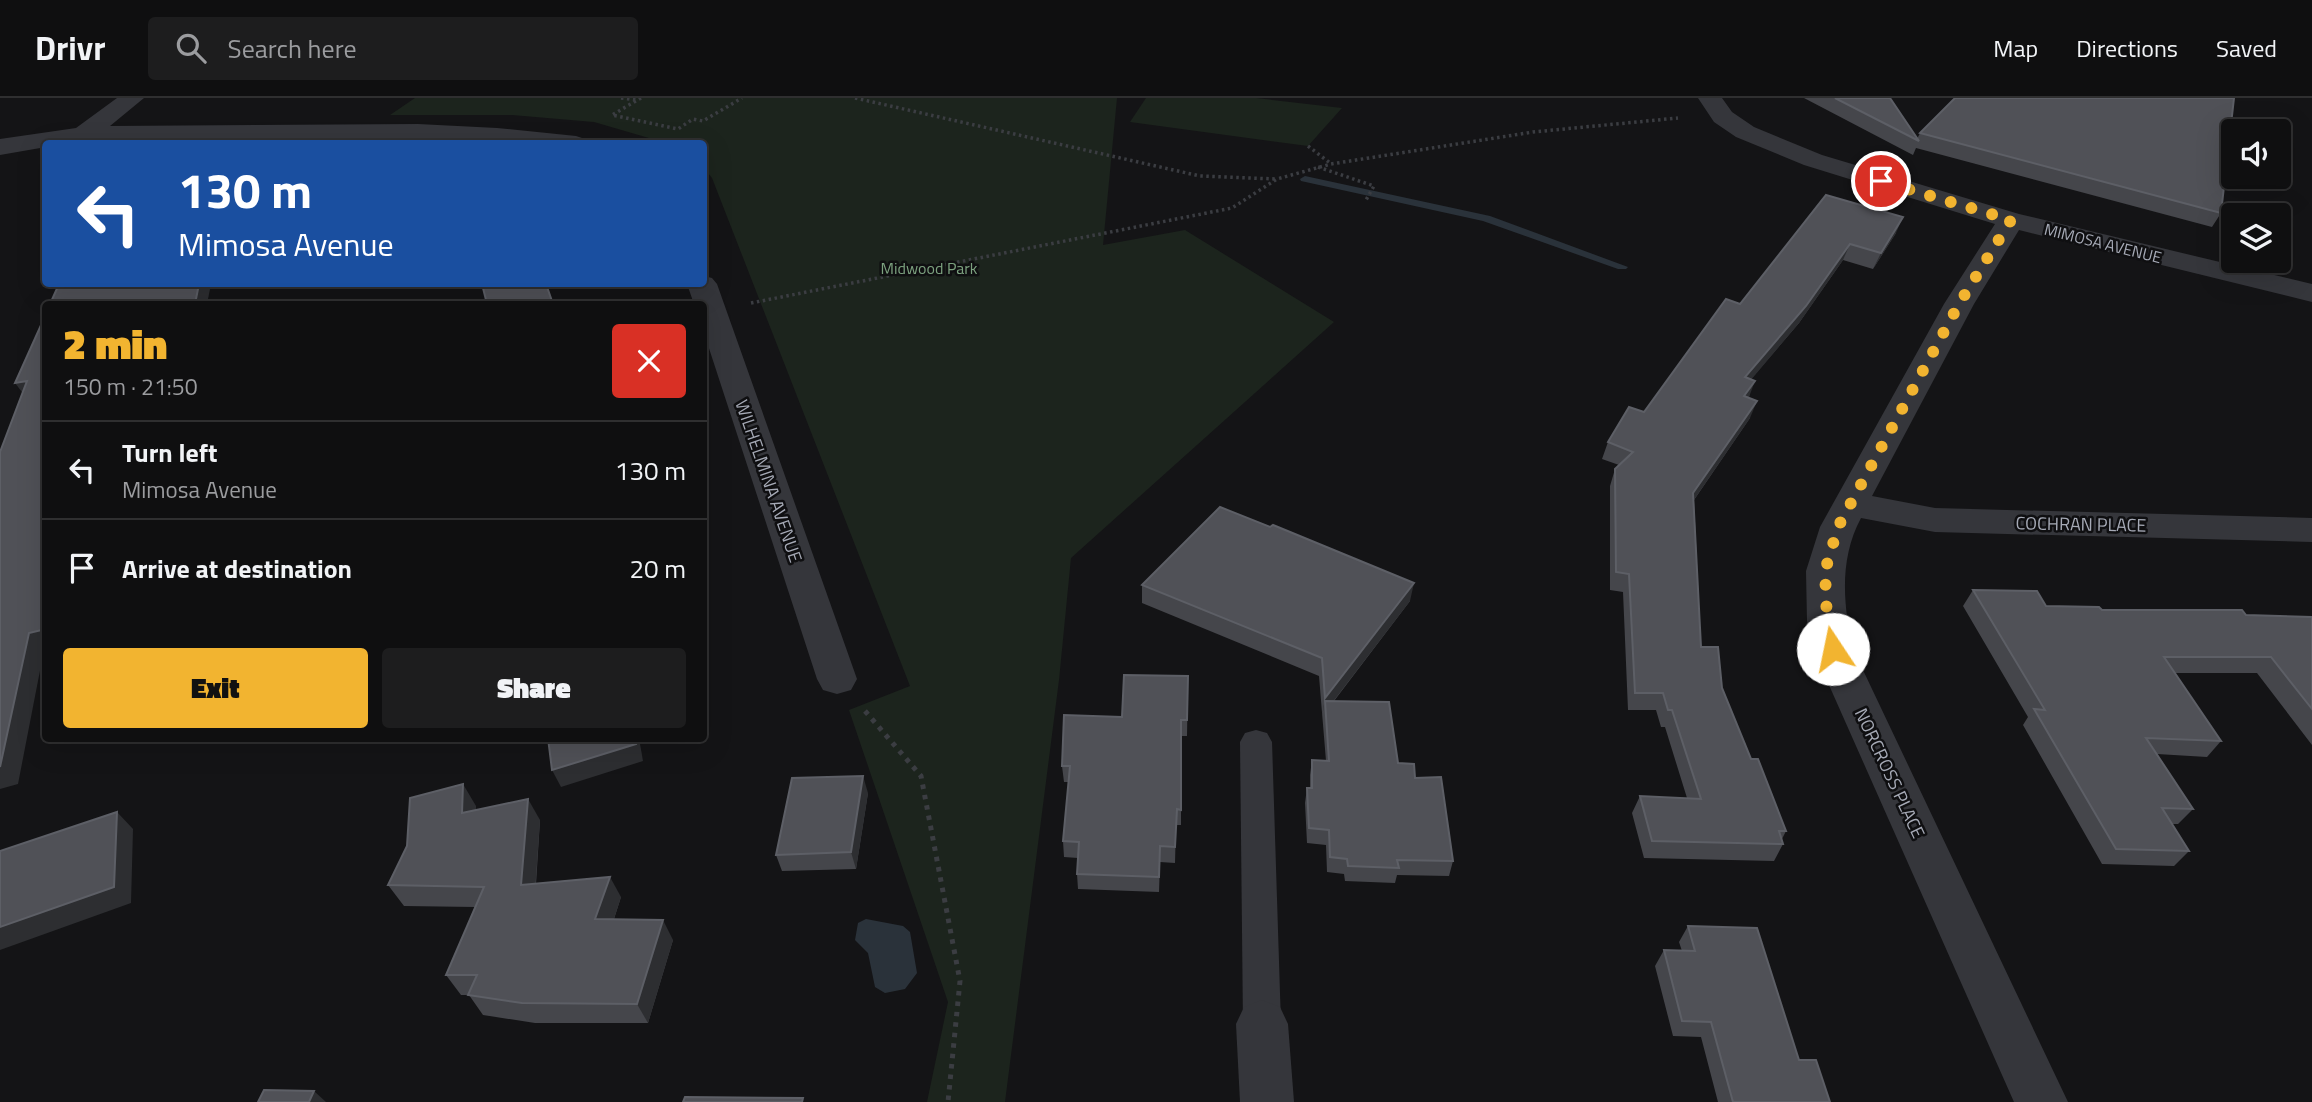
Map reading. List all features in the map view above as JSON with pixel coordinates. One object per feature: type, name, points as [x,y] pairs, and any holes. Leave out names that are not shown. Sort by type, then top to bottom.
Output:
[{"type":"street","points":[[85,134],[132,98]]},
{"type":"street","name":"MIMOSA AVENUE","points":[[1715,106],[1745,132],[1784,150],[2011,220],[2312,292]]},
{"type":"street","points":[[0,147],[49,136],[85,134],[433,131],[532,140]]},
{"type":"street","name":"NORCROSS PLACE","points":[[2011,220],[1959,304],[1838,527],[1825,571],[1827,621],[1833,649],[2041,1102]]},
{"type":"street","name":"WILHELMINA AVENUE","points":[[707,297],[837,679]]},
{"type":"street","name":"COCHRAN PLACE","points":[[1851,504],[1935,520],[2312,530]]},
{"type":"street","points":[[1262,1024],[1267,1102]]},
{"type":"lane","points":[[1256,743],[1262,1024]]},
{"type":"path","points":[[621,98],[639,99]]},
{"type":"path","points":[[639,99],[612,115],[678,129],[693,119],[703,121],[742,98]]},
{"type":"path","points":[[855,98],[898,110],[1200,176],[1225,180],[1278,179]]},
{"type":"path","points":[[707,297],[1232,208],[1278,179],[1331,164],[1715,106]]},
{"type":"path","points":[[1308,146],[1331,164]]},
{"type":"path","points":[[1317,167],[1374,186],[1366,200]]},
{"type":"path","points":[[837,679],[921,776],[960,981],[948,1102]]},
{"type":"green space","name":"Midwood Park","points":[[415,98],[1117,98],[1103,245],[1185,230],[1334,322],[1071,558],[1059,680],[1005,1102],[927,1102],[948,1002],[849,710],[910,686],[712,178],[707,172],[707,140],[656,140],[594,122],[512,115],[390,115]]},
{"type":"green space","points":[[1146,98],[1256,98],[1342,108],[1308,146],[1130,122]]},
{"type":"shaded area","points":[[866,919],[903,926],[910,932],[917,973],[905,989],[885,993],[875,987],[868,953],[855,940],[858,923]]},
{"type":"building","points":[[1835,98],[1890,98],[1919,141]]},
{"type":"building","points":[[1955,98],[2234,98],[2232,119],[2221,119],[2221,189],[2224,189],[2221,213],[1920,133]]},
{"type":"building","points":[[1826,195],[1903,217],[1881,253],[1850,244],[1806,306],[1745,377],[1755,381],[1744,396],[1757,401],[1693,493],[1701,647],[1718,647],[1722,688],[1751,759],[1758,759],[1786,831],[1779,831],[1783,844],[1652,841],[1640,796],[1701,799],[1672,710],[1668,710],[1663,693],[1635,693],[1629,574],[1616,572],[1615,469],[1633,452],[1608,442],[1629,407],[1644,412],[1726,299],[1740,304]]},
{"type":"building","points":[[58,287],[198,287],[196,301],[51,301]]},
{"type":"building","points":[[483,287],[547,287],[552,301],[486,301]]},
{"type":"building","points":[[42,323],[42,630],[29,633],[0,767],[0,452],[27,381],[15,383]]},
{"type":"building","points":[[1220,507],[1270,527],[1273,525],[1414,583],[1325,698],[1322,658],[1142,585]]},
{"type":"building","points":[[1973,590],[2037,591],[2046,606],[2099,607],[2102,610],[2242,610],[2246,615],[2312,617],[2312,709],[2271,657],[2164,657],[2221,741],[2146,738],[2193,809],[2162,808],[2189,851],[2116,849],[2034,709],[2045,710]]},
{"type":"building","points":[[1124,675],[1188,676],[1187,720],[1181,720],[1181,810],[1177,809],[1175,847],[1160,846],[1159,877],[1077,874],[1079,842],[1063,841],[1070,766],[1062,766],[1064,715],[1122,717]]},
{"type":"building","points":[[1325,701],[1389,702],[1398,763],[1414,764],[1415,778],[1441,777],[1453,861],[1397,860],[1399,868],[1348,866],[1347,859],[1330,857],[1329,830],[1309,828],[1307,788],[1312,788],[1312,760],[1329,761]]},
{"type":"building","points":[[548,742],[636,742],[636,744],[552,770]]},
{"type":"building","points":[[863,776],[851,852],[776,855],[792,778]]},
{"type":"building","points":[[463,784],[462,813],[528,799],[521,885],[610,877],[595,919],[663,920],[637,1004],[522,1003],[468,995],[477,975],[446,975],[484,887],[388,885],[407,846],[410,798]]},
{"type":"building","points":[[117,812],[114,887],[0,927],[0,851]]},
{"type":"building","points":[[1688,926],[1757,928],[1799,1060],[1816,1060],[1830,1102],[1733,1102],[1711,1022],[1682,1021],[1664,950],[1695,951]]},
{"type":"building","points":[[264,1090],[314,1091],[309,1102],[258,1102]]},
{"type":"building","points":[[685,1097],[803,1098],[802,1102],[683,1102]]},
{"type":"waterway","points":[[1305,179],[1486,218],[1622,267]]},
{"type":"route","points":[[1833,649],[1827,621],[1825,571],[1838,527],[1959,304],[2011,220],[1881,181]]}]
